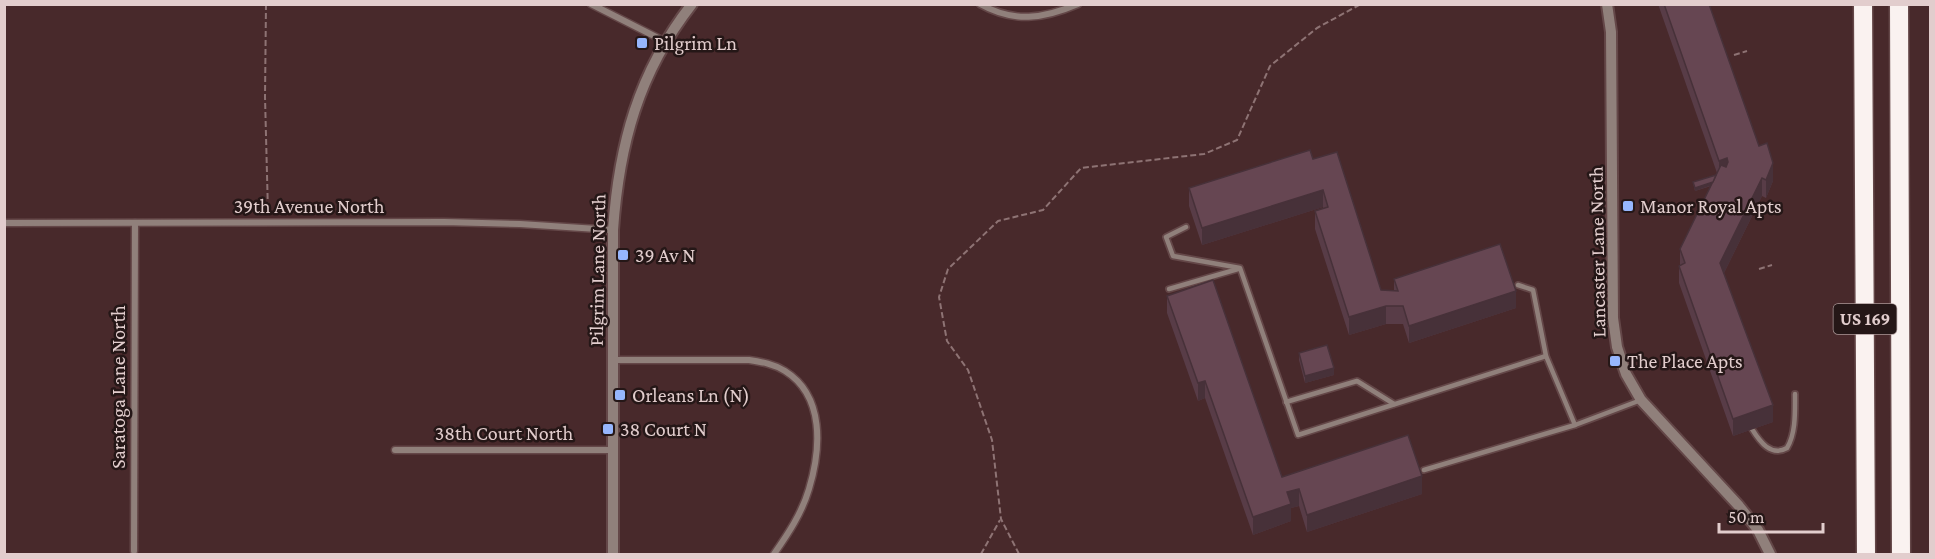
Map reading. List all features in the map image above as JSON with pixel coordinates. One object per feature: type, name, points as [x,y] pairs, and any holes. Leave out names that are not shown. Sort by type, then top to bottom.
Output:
[{"type":"highway","name":"US 169","points":[[1863,4],[1866,555]]},
{"type":"highway","name":"US 169","points":[[1899,4],[1900,555]]},
{"type":"street","points":[[591,4],[666,42]]},
{"type":"street","name":"Pilgrim Lane North","points":[[613,555],[613,230],[616,188],[624,144],[637,101],[655,60],[692,4]]},
{"type":"street","points":[[980,4],[1011,16],[1034,17],[1057,13],[1077,4]]},
{"type":"street","name":"Lancaster Lane North","points":[[1607,4],[1611,32],[1613,318],[1617,346],[1626,374],[1641,400],[1739,506],[1758,530],[1770,555]]},
{"type":"street","name":"39th Avenue North","points":[[4,223],[455,222],[613,230]]},
{"type":"street","name":"Saratoga Lane North","points":[[134,550],[135,223]]},
{"type":"street","points":[[613,360],[749,360],[768,363],[784,370],[799,381],[816,413],[818,431],[815,461],[809,490],[798,516],[774,555]]},
{"type":"street","name":"38th Court North","points":[[395,450],[613,450]]},
{"type":"lane","points":[[1186,227],[1166,237],[1173,256],[1240,268]]},
{"type":"lane","points":[[1169,289],[1240,268]]},
{"type":"lane","points":[[1240,268],[1298,435],[1546,356]]},
{"type":"lane","points":[[1518,285],[1533,290],[1546,356],[1575,425]]},
{"type":"lane","points":[[1286,402],[1357,381],[1394,404]]},
{"type":"lane","points":[[1752,429],[1763,445],[1770,450],[1776,452],[1787,448],[1793,427],[1796,394]]},
{"type":"lane","points":[[1424,470],[1575,425],[1641,400]]},
{"type":"path","points":[[266,4],[265,97],[268,222]]},
{"type":"path","points":[[1019,555],[1001,519],[992,440],[968,370],[947,341],[939,297],[948,269],[998,221],[1043,210],[1082,168],[1204,154],[1237,140],[1270,66],[1317,28],[1360,4]]},
{"type":"path","points":[[1734,55],[1747,51]]},
{"type":"path","points":[[1759,269],[1772,265]]},
{"type":"path","points":[[981,555],[1001,519]]},
{"type":"building","points":[[1664,4],[1709,4],[1759,146],[1767,143],[1773,163],[1766,180],[1762,178],[1720,263],[1773,405],[1733,419],[1679,266],[1685,263],[1680,249],[1721,165],[1726,167],[1728,162],[1727,158],[1719,161]]},
{"type":"building","points":[[1310,150],[1313,159],[1337,152],[1381,290],[1398,291],[1394,279],[1500,244],[1516,291],[1409,326],[1403,306],[1386,306],[1349,317],[1315,211],[1328,207],[1323,190],[1202,228],[1189,188]]},
{"type":"building","points":[[1716,175],[1713,182],[1695,188],[1693,182]]},
{"type":"building","points":[[1213,280],[1282,477],[1408,435],[1422,476],[1307,515],[1299,489],[1287,492],[1291,504],[1253,517],[1205,381],[1198,383],[1167,296]]},
{"type":"building","points":[[1327,345],[1334,368],[1305,376],[1299,353]]},
{"type":"place","name":"Pilgrim Ln","points":[[642,43]]},
{"type":"place","name":"Manor Royal Apts","points":[[1628,206]]},
{"type":"place","name":"39 Av N","points":[[623,255]]},
{"type":"place","name":"The Place Apts","points":[[1615,361]]},
{"type":"place","name":"Orleans Ln (N)","points":[[620,395]]},
{"type":"place","name":"38 Court N","points":[[608,429]]}]
